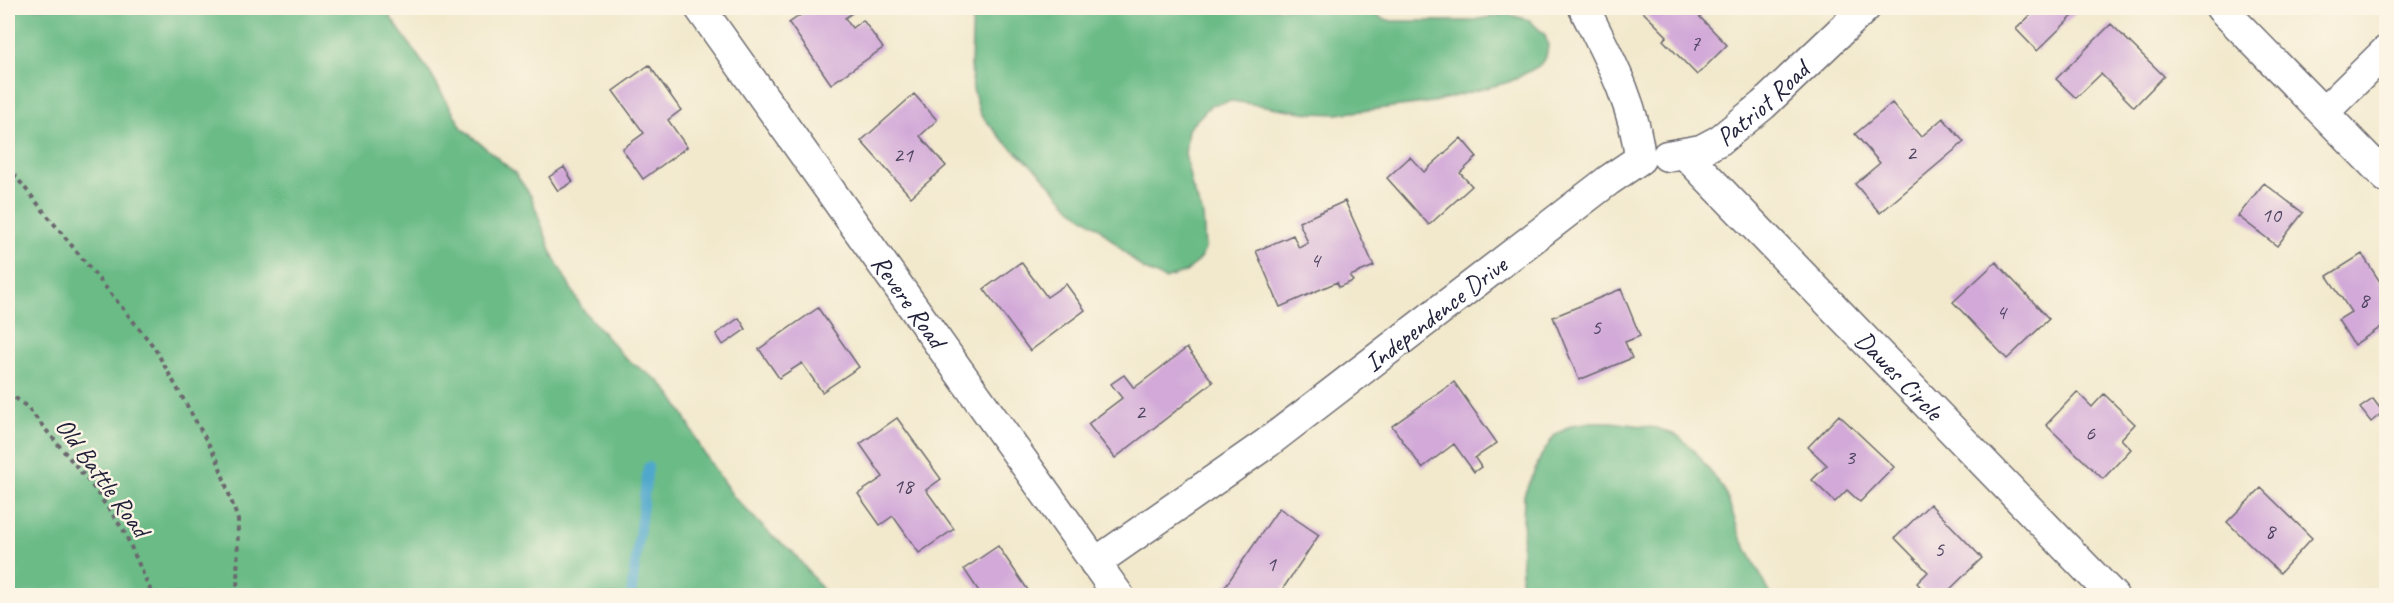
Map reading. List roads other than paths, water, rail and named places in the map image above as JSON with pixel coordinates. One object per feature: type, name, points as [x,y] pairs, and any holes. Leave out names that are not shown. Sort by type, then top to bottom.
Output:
[{"type":"street","name":"Revere Road","points":[[700,8],[1119,596]]},
{"type":"street","points":[[1584,8],[1621,83],[1635,123],[1640,159]]},
{"type":"street","name":"Patriot Road","points":[[1640,159],[1685,154],[1708,147],[1720,140],[1763,105],[1865,8]]},
{"type":"street","points":[[2221,8],[2386,177]]},
{"type":"street","points":[[2324,112],[2386,51]]},
{"type":"street","name":"Dawes Circle","points":[[1685,154],[2112,596]]},
{"type":"street","name":"Independence Drive","points":[[1095,563],[1267,443],[1609,180],[1640,159]]},
{"type":"waterway","points":[[631,596],[648,467]]}]
